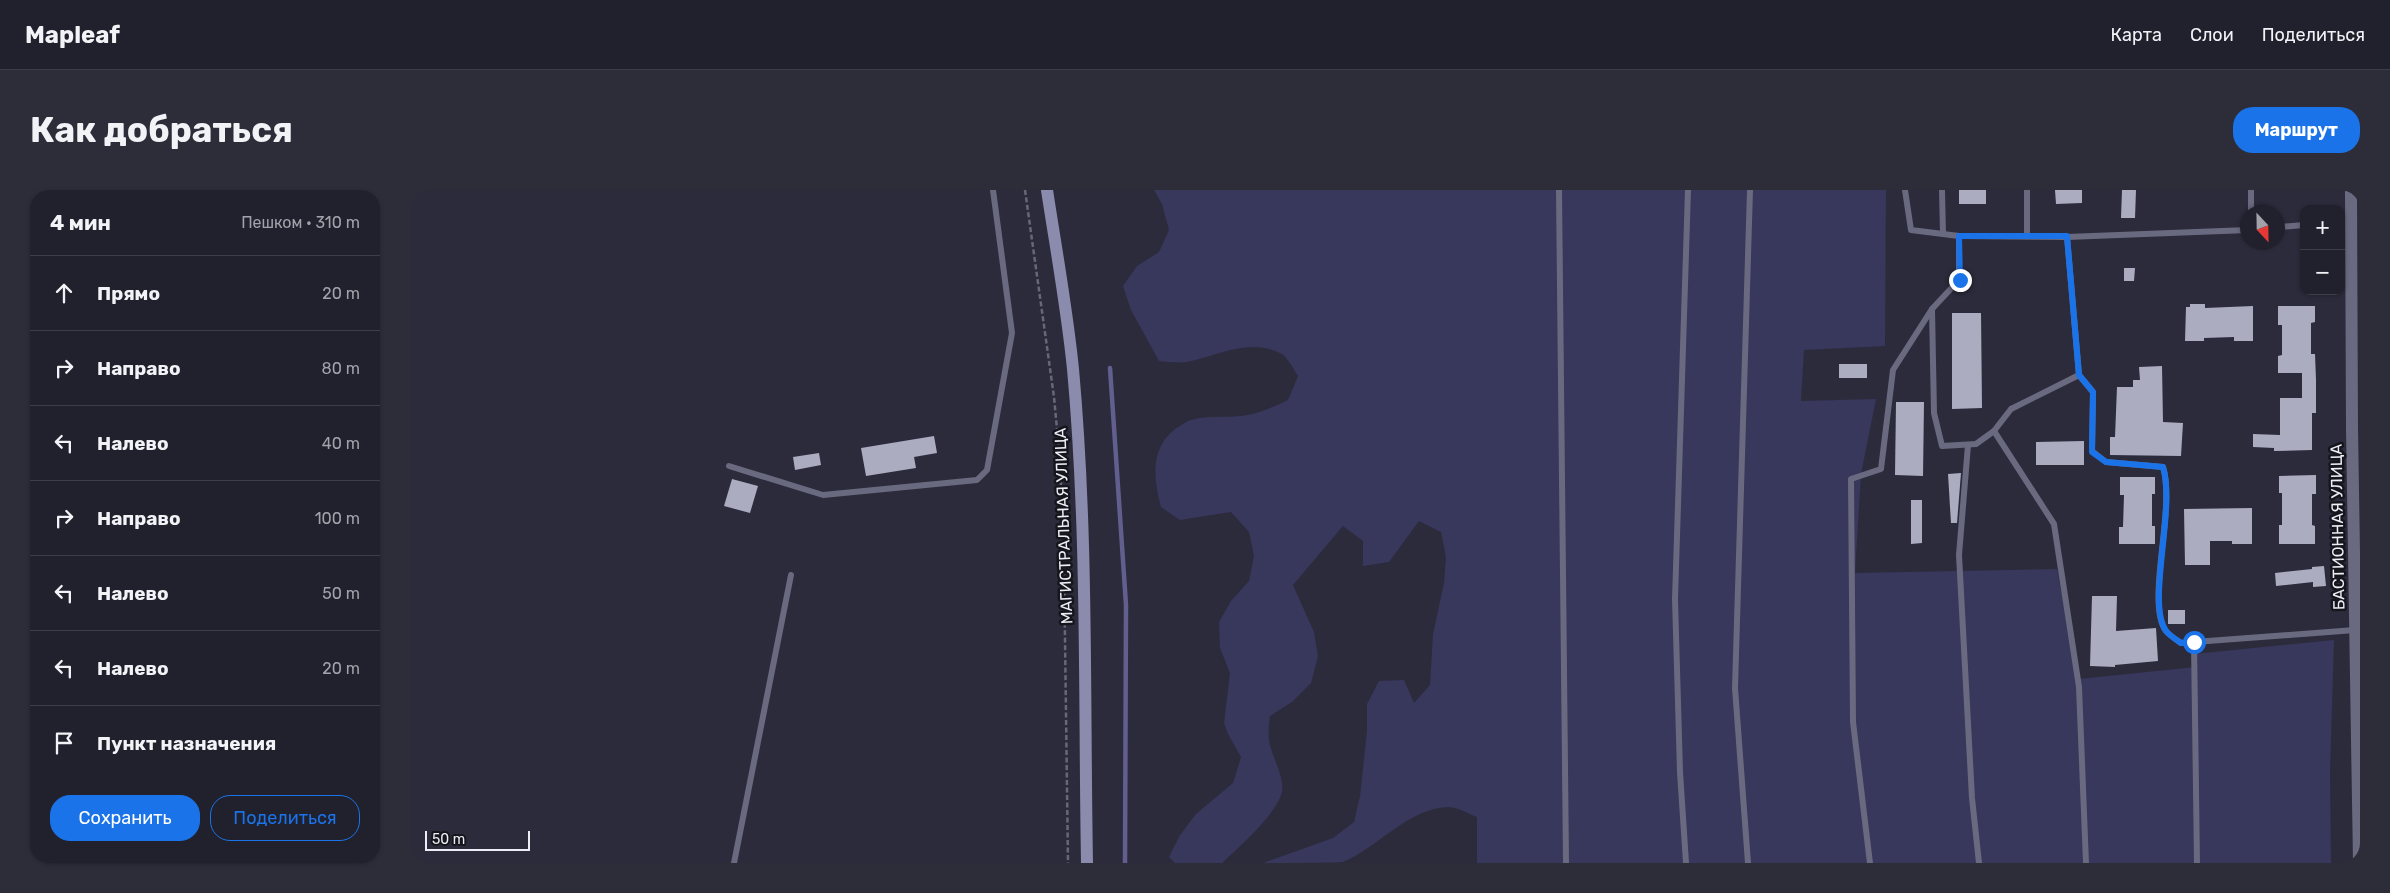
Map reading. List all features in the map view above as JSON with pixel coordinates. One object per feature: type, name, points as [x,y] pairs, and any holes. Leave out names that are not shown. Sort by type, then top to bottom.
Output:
[{"type":"main road","name":"МАГИСТРАЛЬНАЯ УЛИЦА","points":[[1047,190],[1073,368],[1076,409],[1082,562],[1086,863]]},
{"type":"street","name":"БАСТИОННАЯ УЛИЦА","points":[[2351,190],[2346,221],[2356,283],[2355,630],[2359,863]]},
{"type":"lane","points":[[729,466],[823,495],[977,480],[987,470],[1012,333],[993,190]]},
{"type":"lane","points":[[1559,190],[1566,863]]},
{"type":"lane","points":[[1686,863],[1680,772],[1675,599],[1688,190]]},
{"type":"lane","points":[[1748,863],[1735,688],[1750,190]]},
{"type":"lane","points":[[1906,190],[1911,230],[1959,236],[2067,236],[2240,230]]},
{"type":"lane","points":[[1942,190],[1943,234]]},
{"type":"lane","points":[[2027,190],[2027,236]]},
{"type":"lane","points":[[2251,190],[2252,205]]},
{"type":"lane","points":[[2285,226],[2300,225]]},
{"type":"lane","points":[[1870,863],[1853,722],[1851,479],[1881,469],[1893,370],[1932,310],[1960,280],[1959,236]]},
{"type":"lane","points":[[2067,236],[2079,375],[2093,392],[2092,452],[2106,462],[2163,467],[2167,503],[2157,604],[2166,631],[2181,643],[2355,630]]},
{"type":"lane","points":[[1932,310],[1934,413],[1942,446],[1976,444],[1994,431],[2011,409],[2079,375]]},
{"type":"lane","points":[[1994,431],[2054,524],[2079,687],[2086,863]]},
{"type":"lane","points":[[1968,445],[1959,555],[1972,798],[1979,863]]},
{"type":"lane","points":[[734,863],[791,575]]},
{"type":"lane","points":[[2194,642],[2197,863]]},
{"type":"path","points":[[1025,190],[1054,397],[1060,461],[1064,564],[1068,863]]},
{"type":"shaded area","points":[[1154,190],[1886,190],[1885,346],[1804,350],[1801,401],[1876,399],[1861,474],[1855,573],[2057,569],[2079,679],[2195,667],[2194,654],[2334,640],[2330,772],[2331,863],[1477,863],[1477,817],[1459,809],[1448,807],[1433,809],[1419,814],[1343,862],[1263,863],[1333,838],[1354,822],[1360,796],[1367,731],[1367,704],[1379,681],[1404,680],[1414,703],[1430,685],[1433,634],[1444,583],[1446,557],[1441,532],[1419,521],[1389,562],[1363,566],[1363,541],[1343,526],[1293,585],[1314,632],[1318,656],[1311,683],[1292,702],[1270,716],[1270,745],[1281,779],[1282,792],[1265,820],[1222,863],[1175,863],[1169,857],[1180,835],[1196,814],[1233,783],[1241,757],[1224,723],[1230,673],[1220,648],[1219,622],[1231,601],[1249,581],[1254,556],[1249,532],[1231,512],[1180,520],[1161,507],[1155,474],[1158,453],[1162,443],[1169,435],[1189,421],[1247,415],[1288,400],[1298,376],[1289,361],[1282,354],[1258,347],[1234,349],[1187,362],[1159,361],[1131,310],[1123,286],[1137,266],[1159,252],[1169,230],[1162,204]]},
{"type":"building","points":[[1959,190],[1986,190],[1986,204],[1959,204]]},
{"type":"building","points":[[2055,190],[2082,190],[2082,203],[2056,204]]},
{"type":"building","points":[[2122,190],[2136,190],[2135,218],[2121,218]]},
{"type":"building","points":[[2124,268],[2135,268],[2134,281],[2124,281]]},
{"type":"building","points":[[2190,304],[2205,304],[2205,308],[2253,306],[2253,341],[2234,341],[2234,337],[2204,338],[2204,341],[2185,341],[2186,307],[2190,307]]},
{"type":"building","points":[[2278,306],[2315,306],[2315,322],[2311,323],[2311,354],[2315,354],[2316,380],[2316,413],[2312,413],[2312,450],[2274,451],[2274,448],[2253,447],[2253,434],[2280,435],[2280,398],[2302,398],[2302,373],[2278,373],[2278,356],[2282,355],[2282,325],[2278,325]]},
{"type":"building","points":[[1952,313],[1981,313],[1982,408],[1952,409]]},
{"type":"building","points":[[1839,364],[1867,364],[1867,378],[1839,378]]},
{"type":"building","points":[[2162,366],[2163,422],[2183,423],[2181,456],[2110,455],[2110,437],[2115,437],[2117,387],[2133,387],[2133,380],[2140,380],[2139,367]]},
{"type":"building","points":[[1896,402],[1924,402],[1923,476],[1895,475]]},
{"type":"building","points":[[934,436],[937,453],[914,457],[916,468],[866,476],[861,448]]},
{"type":"building","points":[[2084,441],[2084,465],[2036,465],[2036,442]]},
{"type":"building","points":[[819,453],[821,465],[795,470],[793,457]]},
{"type":"building","points":[[1961,473],[1957,523],[1951,523],[1948,474]]},
{"type":"building","points":[[2316,475],[2316,494],[2312,494],[2312,525],[2315,526],[2315,544],[2279,544],[2279,525],[2282,525],[2282,493],[2279,493],[2279,476]]},
{"type":"building","points":[[2120,477],[2155,477],[2155,494],[2152,494],[2152,526],[2155,526],[2155,544],[2119,544],[2119,527],[2123,527],[2124,495],[2120,495]]},
{"type":"building","points":[[732,479],[758,486],[750,513],[724,506]]},
{"type":"building","points":[[1911,500],[1922,500],[1922,543],[1911,544]]},
{"type":"building","points":[[2252,508],[2252,544],[2232,544],[2232,541],[2210,541],[2210,565],[2185,565],[2184,509]]},
{"type":"building","points":[[2324,566],[2326,586],[2313,587],[2313,582],[2276,586],[2275,573]]},
{"type":"building","points":[[2092,596],[2117,596],[2116,631],[2156,628],[2158,661],[2115,665],[2115,667],[2090,666]]},
{"type":"building","points":[[2168,610],[2185,610],[2185,624],[2168,624]]},
{"type":"waterway","points":[[1110,368],[1126,605],[1125,863]]},
{"type":"route","points":[[1960,280],[1959,236],[2067,236],[2067,262],[2079,375],[2093,392],[2092,452],[2106,462],[2163,467],[2166,476],[2167,503],[2157,604],[2166,631],[2181,643],[2194,642]]}]
